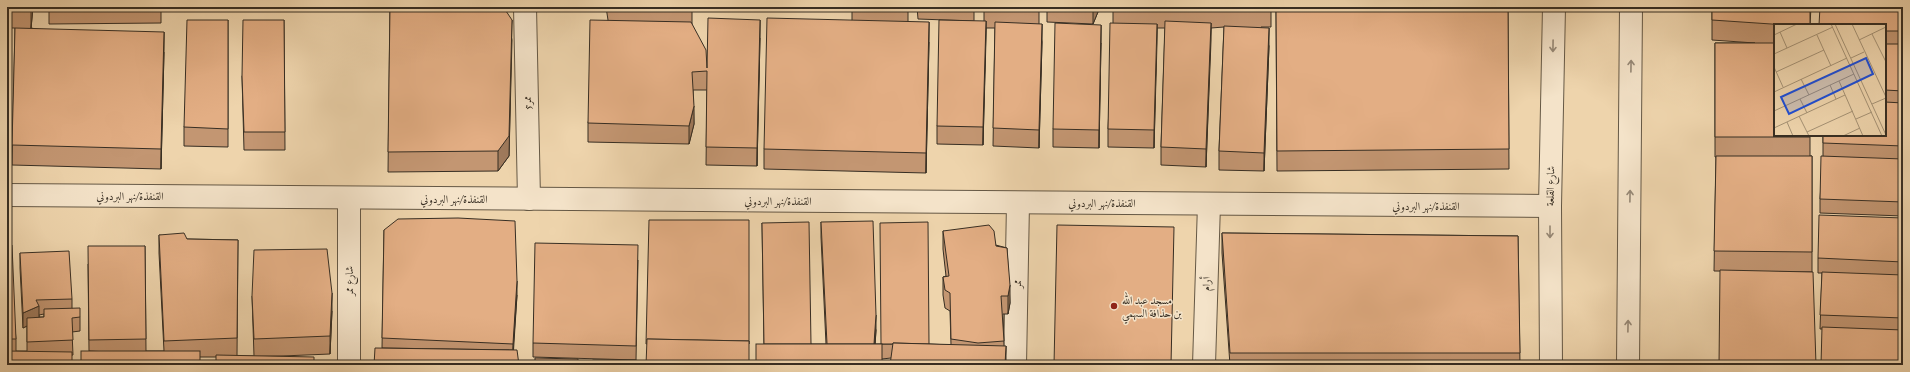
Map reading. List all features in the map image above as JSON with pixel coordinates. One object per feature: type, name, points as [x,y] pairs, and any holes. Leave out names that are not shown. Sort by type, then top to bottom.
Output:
[{"type":"street","name":"ممر5","points":[[525,7],[529,199]]},
{"type":"street","name":"شارع القلعة","points":[[1551,365],[1550,206],[1554,7]]},
{"type":"street","points":[[1628,365],[1631,7]]},
{"type":"street","name":"القنفذة/نهر البردوني","points":[[7,195],[1550,206]]},
{"type":"street","name":"شارع ممر","points":[[349,198],[350,365]]},
{"type":"street","name":"ممر","points":[[1016,365],[1018,203]]},
{"type":"street","name":"أرام","points":[[1204,365],[1209,204]]},
{"type":"building","points":[[7,7],[31,7],[31,9]]},
{"type":"building","points":[[390,7],[504,8],[512,20],[509,136],[498,151],[388,152]]},
{"type":"building","points":[[609,7],[692,7],[692,11],[609,10]]},
{"type":"building","points":[[984,7],[1039,7],[1039,10],[984,9]]},
{"type":"building","points":[[1113,7],[1268,7],[1113,8]]},
{"type":"building","points":[[1276,7],[1508,7],[1509,149],[1277,151]]},
{"type":"building","points":[[1712,7],[1810,7],[1810,24],[1774,24],[1712,20]]},
{"type":"building","points":[[1820,7],[1903,7],[1903,31],[1886,31],[1886,24],[1819,24]]},
{"type":"building","points":[[708,18],[760,20],[757,148],[706,147],[707,71],[692,72],[694,106],[689,126],[588,123],[590,20],[691,22],[706,50],[707,68]]},
{"type":"building","points":[[767,18],[929,22],[926,153],[764,149]]},
{"type":"building","points":[[187,20],[228,20],[228,129],[184,127]]},
{"type":"building","points":[[243,20],[284,20],[285,132],[244,132],[242,76]]},
{"type":"building","points":[[939,20],[986,21],[983,127],[937,126]]},
{"type":"building","points":[[1165,21],[1211,23],[1206,149],[1161,147]]},
{"type":"building","points":[[995,22],[1042,24],[1039,130],[993,128]]},
{"type":"building","points":[[1055,23],[1101,25],[1099,130],[1053,129]]},
{"type":"building","points":[[1110,23],[1157,24],[1154,130],[1108,129]]},
{"type":"building","points":[[1224,26],[1269,28],[1264,153],[1219,151]]},
{"type":"building","points":[[15,28],[164,32],[161,149],[12,145]]},
{"type":"building","points":[[1715,43],[1774,43],[1774,136],[1810,137],[1715,137]]},
{"type":"building","points":[[1886,44],[1903,44],[1903,91],[1886,90]]},
{"type":"building","points":[[1886,102],[1903,103],[1903,146],[1823,143],[1823,136],[1886,136]]},
{"type":"building","points":[[1716,156],[1812,156],[1812,252],[1714,251]]},
{"type":"building","points":[[1821,156],[1903,159],[1903,202],[1820,199]]},
{"type":"building","points":[[1819,215],[1903,218],[1903,262],[1818,258]]},
{"type":"building","points":[[458,218],[515,221],[517,281],[513,344],[382,338],[384,230],[398,219]]},
{"type":"building","points":[[649,220],[749,220],[749,341],[647,339],[646,344]]},
{"type":"building","points":[[873,221],[876,315],[874,344],[827,344],[821,222]]},
{"type":"building","points":[[809,222],[811,344],[764,344],[762,223]]},
{"type":"building","points":[[928,222],[929,344],[881,344],[880,223]]},
{"type":"building","points":[[989,225],[994,231],[996,246],[1007,248],[1010,285],[1008,296],[1001,296],[1004,341],[978,343],[951,339],[950,293],[945,290],[943,277],[949,276],[943,231]]},
{"type":"building","name":"مسجد عبد الله بن حذافة السهمي","points":[[1057,225],[1174,227],[1171,365],[1054,365]]},
{"type":"building","points":[[184,233],[187,239],[238,240],[237,338],[164,341],[159,235]]},
{"type":"building","points":[[1222,233],[1518,236],[1520,353],[1230,353]]},
{"type":"building","points":[[535,243],[638,245],[636,346],[533,343]]},
{"type":"building","points":[[7,245],[12,245],[16,339],[7,339]]},
{"type":"building","points":[[88,246],[145,246],[146,339],[89,340]]},
{"type":"building","points":[[327,249],[332,293],[330,336],[254,339],[252,296],[254,250]]},
{"type":"building","points":[[69,251],[72,299],[36,300],[39,306],[23,313],[20,253]]},
{"type":"building","points":[[1720,270],[1813,272],[1816,365],[1719,365]]},
{"type":"building","points":[[1822,272],[1903,275],[1903,318],[1820,315]]},
{"type":"building","points":[[80,308],[80,317],[72,318],[73,340],[27,342],[27,318],[44,317],[44,309]]},
{"type":"building","points":[[1822,327],[1903,330],[1903,365],[1821,365]]},
{"type":"building","points":[[647,339],[749,341],[749,365],[646,365]]},
{"type":"building","points":[[893,343],[1006,346],[1005,365],[890,365]]},
{"type":"building","points":[[756,344],[882,344],[882,365],[756,365]]},
{"type":"building","points":[[375,348],[517,350],[519,365],[374,365]]},
{"type":"building","points":[[7,351],[72,352],[72,365],[7,365]]},
{"type":"building","points":[[81,351],[200,351],[200,365],[81,365]]},
{"type":"building","points":[[216,355],[314,357],[314,365],[216,365]]},
{"type":"building","points":[[535,358],[578,359],[578,365],[535,365]]},
{"type":"building","points":[[593,360],[636,360],[636,365],[593,365]]},
{"type":"place","name":"مسجد عبد الله بن حذافة السهمي","points":[[1114,306]]}]
